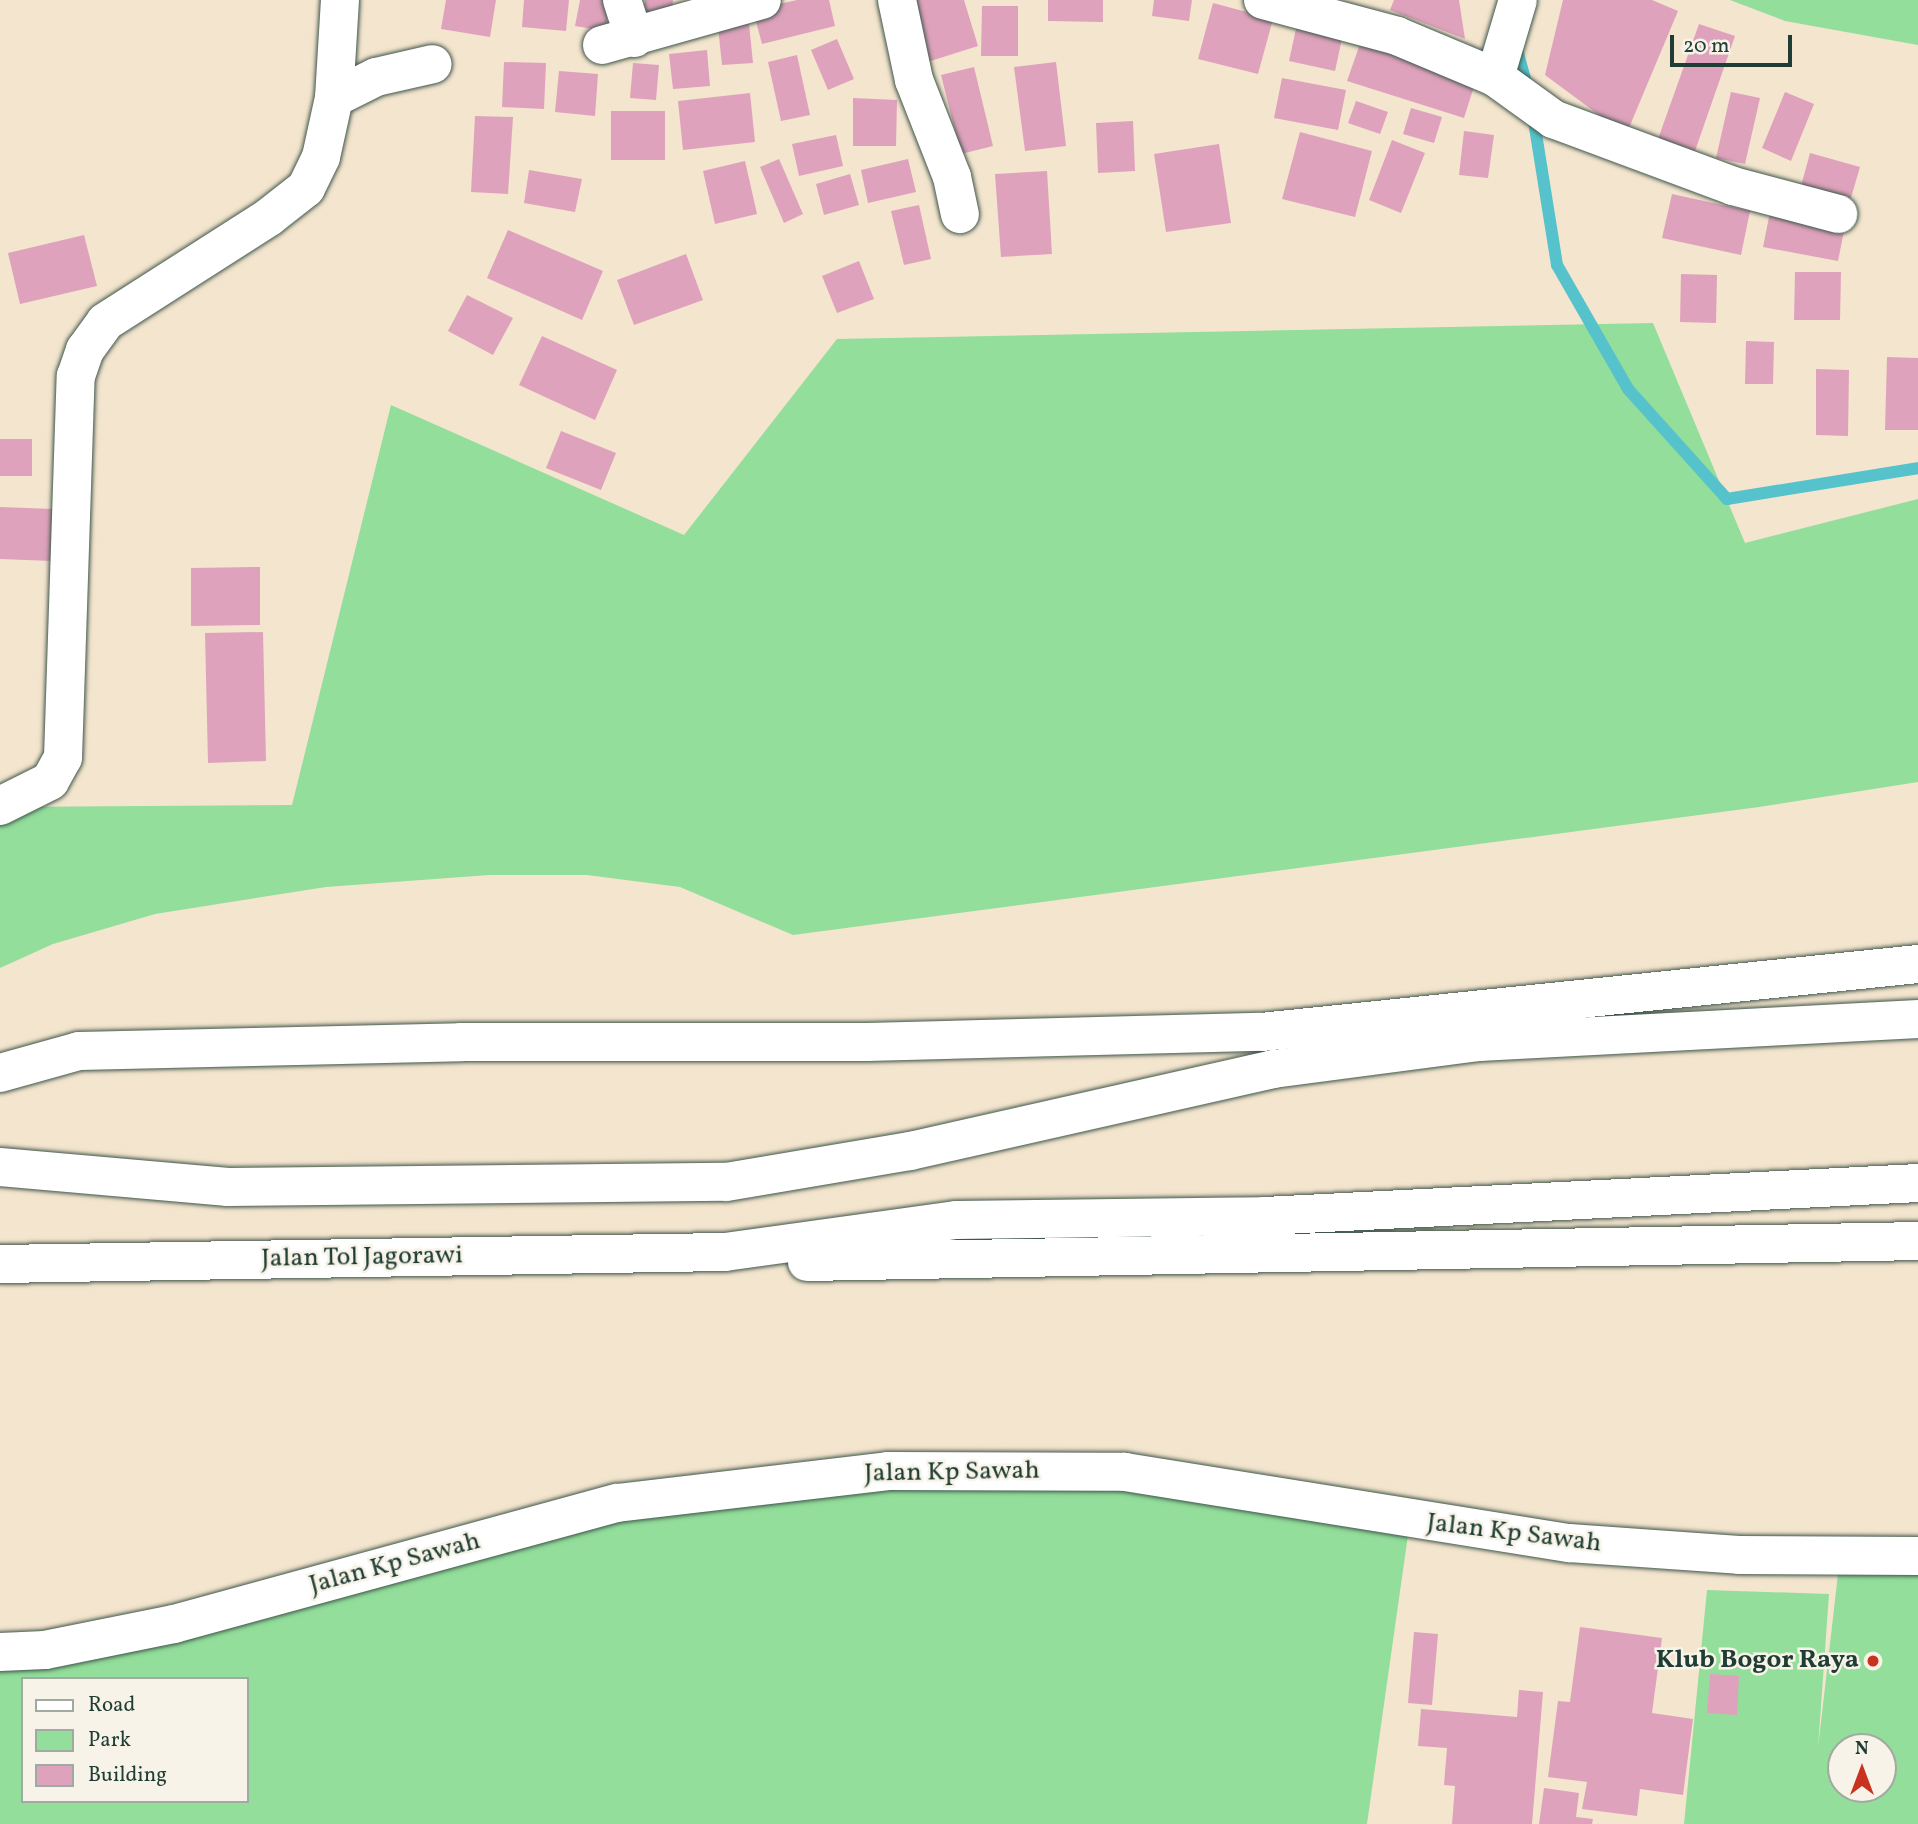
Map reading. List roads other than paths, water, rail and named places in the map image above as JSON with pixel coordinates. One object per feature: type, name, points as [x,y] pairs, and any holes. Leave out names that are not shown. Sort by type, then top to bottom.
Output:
[{"type":"main road","points":[[0,806],[50,781],[63,758],[76,376],[85,350],[105,322],[269,218],[306,188],[321,157],[334,98],[340,0]]},
{"type":"main road","points":[[622,0],[618,41],[762,0]]},
{"type":"main road","points":[[897,0],[914,80],[952,177],[960,214]]},
{"type":"main road","points":[[1263,0],[1397,36],[1494,77],[1553,119],[1733,186],[1838,214]]},
{"type":"main road","points":[[1494,77],[1518,0]]},
{"type":"main road","points":[[334,98],[376,77],[433,64]]},
{"type":"main road","points":[[0,1073],[79,1051],[1261,1032],[1918,964]]},
{"type":"main road","points":[[0,1167],[228,1187],[726,1182],[910,1151],[1273,1069],[1479,1042],[1918,1019]]},
{"type":"main road","points":[[725,1252],[956,1220],[1265,1216],[1918,1183]]},
{"type":"main road","points":[[725,1252],[804,1262],[1918,1241]]},
{"type":"main road","name":"Jalan Tol Jagorawi","points":[[0,1264],[725,1252]]},
{"type":"main road","name":"Jalan Kp Sawah","points":[[0,1652],[45,1650],[174,1624],[617,1503],[888,1471],[1125,1472],[1569,1543],[1739,1555],[1918,1556]]},
{"type":"waterway","points":[[1516,46],[1528,90]]},
{"type":"waterway","points":[[1533,115],[1557,265],[1628,389],[1727,499],[1918,468]]},
{"type":"place","name":"Klub Bogor Raya","points":[[1873,1661]]}]
